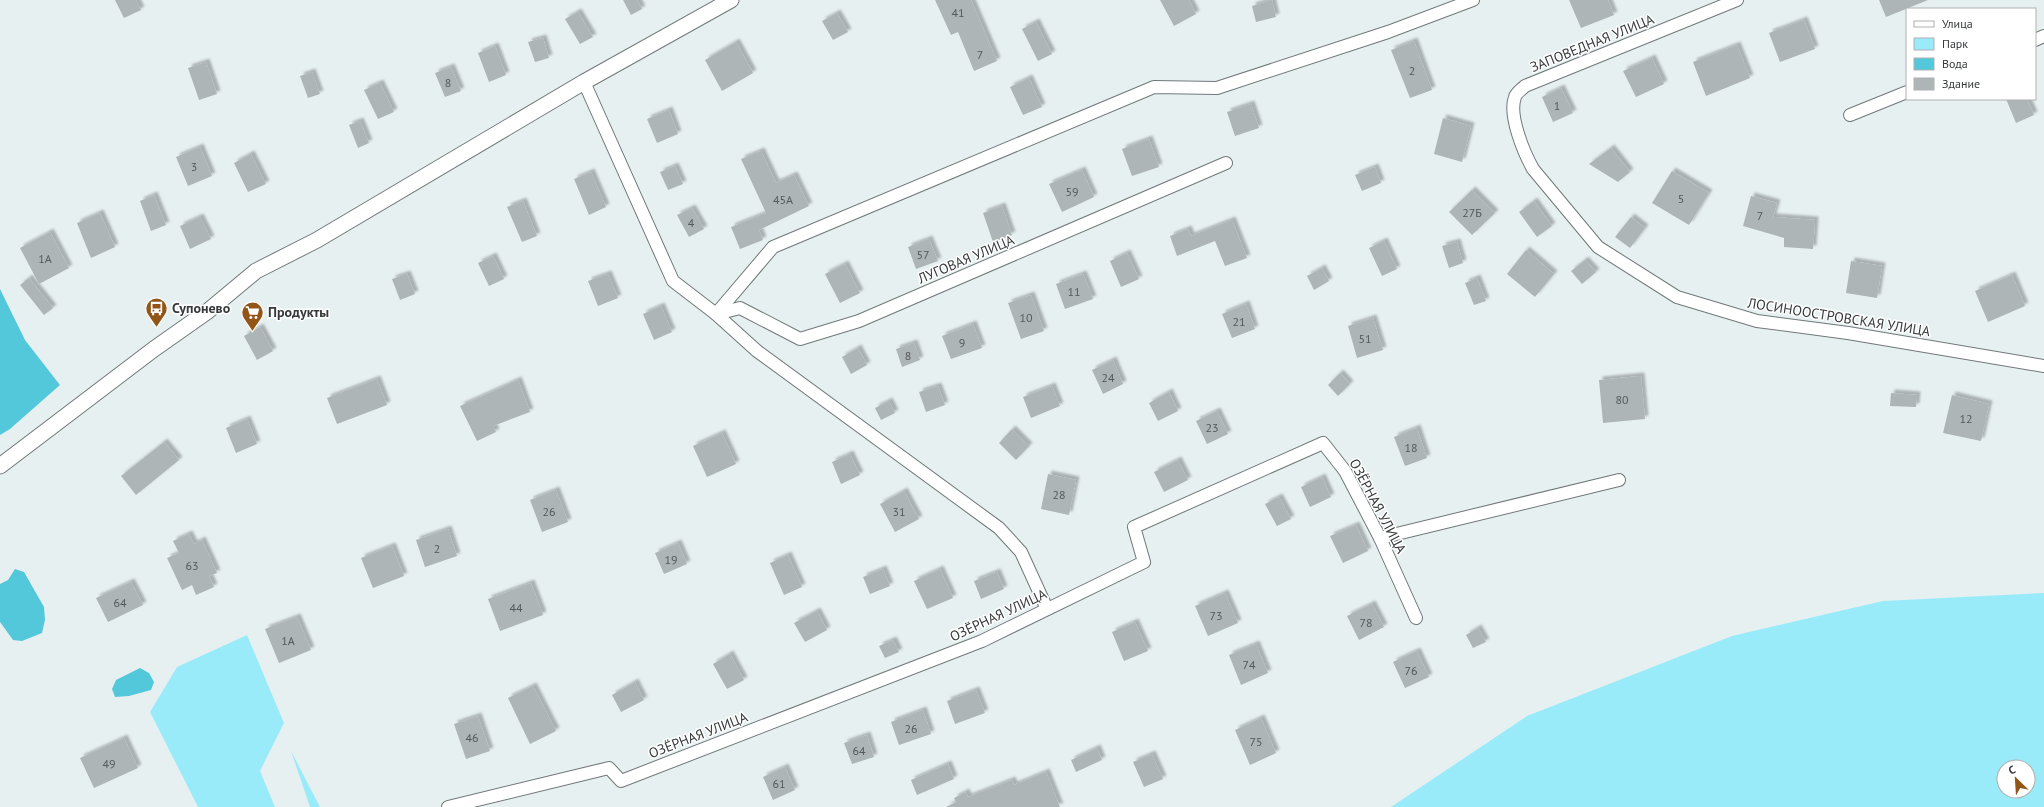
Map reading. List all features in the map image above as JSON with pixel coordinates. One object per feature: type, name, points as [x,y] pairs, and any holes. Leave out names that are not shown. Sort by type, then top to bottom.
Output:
[{"type":"street","points":[[0,466],[154,349],[208,311],[256,271],[317,240],[584,82],[731,0]]},
{"type":"street","points":[[716,314],[773,246],[1146,90],[1154,87],[1217,88],[1388,32],[1473,0]]},
{"type":"street","name":"ЗАПОВЕДНАЯ УЛИЦА","points":[[1526,86],[1737,0]]},
{"type":"street","points":[[584,82],[673,281],[716,314],[757,351],[999,528],[1021,552],[1047,609]]},
{"type":"street","name":"ЛОСИНООСТРОВСКАЯ УЛИЦА","points":[[1526,86],[1515,96],[1513,113],[1526,156],[1533,169],[1598,247],[1677,297],[1757,321],[1848,333],[2044,366]]},
{"type":"street","points":[[1850,115],[1906,92]]},
{"type":"street","name":"ЛУГОВАЯ УЛИЦА","points":[[716,314],[740,308],[800,339],[859,322],[1226,163]]},
{"type":"street","name":"ОЗЁРНАЯ УЛИЦА","points":[[448,807],[609,768],[621,781],[982,640],[1144,562],[1134,527],[1322,443],[1345,471],[1380,538],[1416,618]]},
{"type":"street","points":[[1380,538],[1619,480]]},
{"type":"green space","points":[[2044,593],[2044,807],[1391,807],[1527,716],[1732,636],[1883,601]]},
{"type":"green space","points":[[247,635],[284,723],[260,771],[275,807],[198,807],[150,712],[177,667]]},
{"type":"green space","points":[[291,751],[320,807],[310,807]]},
{"type":"water","points":[[0,289],[25,340],[60,385],[10,429],[0,435]]},
{"type":"water","points":[[15,569],[24,572],[44,607],[45,620],[42,633],[22,641],[13,640],[0,622],[0,584],[8,580]]},
{"type":"water","points":[[140,668],[149,673],[154,682],[151,690],[129,696],[115,697],[112,689],[116,680]]},
{"type":"building","points":[[115,0],[136,0],[141,10],[124,18]]},
{"type":"building","points":[[623,0],[637,0],[642,9],[631,15]]},
{"type":"building","points":[[935,0],[971,0],[997,61],[974,71],[958,32],[951,35]]},
{"type":"building","points":[[1160,0],[1189,0],[1196,14],[1174,26]]},
{"type":"building","points":[[1272,0],[1276,17],[1256,22],[1252,6]]},
{"type":"building","points":[[1569,0],[1608,0],[1614,15],[1581,28]]},
{"type":"building","points":[[1879,0],[1928,0],[1906,8],[1886,17]]},
{"type":"building","points":[[578,12],[593,37],[580,44],[565,19]]},
{"type":"building","points":[[837,13],[848,32],[833,40],[822,21]]},
{"type":"building","points":[[1804,20],[1815,49],[1780,62],[1769,33]]},
{"type":"building","points":[[1036,22],[1052,54],[1038,61],[1022,29]]},
{"type":"building","points":[[543,38],[549,58],[535,62],[528,42]]},
{"type":"building","points":[[1414,41],[1432,90],[1410,98],[1391,50]]},
{"type":"building","points":[[736,42],[753,73],[722,91],[705,60]]},
{"type":"building","points":[[1737,45],[1750,78],[1706,96],[1693,62]]},
{"type":"building","points":[[495,46],[506,75],[489,82],[478,53]]},
{"type":"building","points":[[1652,58],[1664,84],[1636,97],[1623,71]]},
{"type":"building","points":[[206,62],[217,94],[199,100],[188,68]]},
{"type":"building","points":[[451,67],[461,91],[445,97],[435,73]]},
{"type":"building","points":[[312,72],[320,94],[308,98],[300,76]]},
{"type":"building","points":[[1029,78],[1042,107],[1023,115],[1010,87]]},
{"type":"building","points":[[380,83],[394,112],[378,119],[364,90]]},
{"type":"building","points":[[1561,88],[1573,113],[1553,122],[1542,97]]},
{"type":"building","points":[[2006,100],[2027,100],[2034,115],[2016,123]]},
{"type":"building","points":[[1251,104],[1259,128],[1235,136],[1227,112]]},
{"type":"building","points":[[669,110],[678,134],[657,143],[647,119]]},
{"type":"building","points":[[1443,118],[1471,126],[1462,162],[1434,154]]},
{"type":"building","points":[[360,121],[369,143],[358,148],[349,125]]},
{"type":"building","points":[[1149,139],[1159,167],[1132,176],[1122,149]]},
{"type":"building","points":[[200,147],[212,176],[188,186],[176,157]]},
{"type":"building","points":[[1611,148],[1630,172],[1618,182],[1589,164]]},
{"type":"building","points":[[761,151],[776,183],[794,175],[809,206],[759,230],[763,240],[740,249],[731,227],[766,213],[741,159]]},
{"type":"building","points":[[251,154],[266,184],[248,192],[234,163]]},
{"type":"building","points":[[675,166],[683,184],[668,190],[660,172]]},
{"type":"building","points":[[1375,167],[1381,183],[1362,191],[1355,175]]},
{"type":"building","points":[[1082,170],[1094,197],[1062,212],[1049,184]]},
{"type":"building","points":[[1672,171],[1709,193],[1689,225],[1652,203]]},
{"type":"building","points":[[591,172],[606,207],[589,215],[574,179]]},
{"type":"building","points":[[1472,190],[1495,213],[1472,235],[1449,212]]},
{"type":"building","points":[[154,195],[166,225],[151,231],[140,201]]},
{"type":"building","points":[[1751,196],[1777,203],[1773,217],[1815,220],[1813,249],[1784,247],[1784,238],[1743,226]]},
{"type":"building","points":[[523,201],[537,236],[522,242],[507,207]]},
{"type":"building","points":[[1534,201],[1552,226],[1537,237],[1519,212]]},
{"type":"building","points":[[1002,206],[1012,235],[993,242],[983,213]]},
{"type":"building","points":[[692,208],[704,229],[689,237],[677,215]]},
{"type":"building","points":[[100,213],[115,247],[91,258],[77,223]]},
{"type":"building","points":[[200,217],[211,239],[190,249],[180,226]]},
{"type":"building","points":[[1631,217],[1645,228],[1630,248],[1615,237]]},
{"type":"building","points":[[1232,220],[1247,258],[1225,266],[1215,241],[1177,256],[1170,236],[1188,229],[1191,236]]},
{"type":"building","points":[[50,232],[69,268],[39,284],[20,248]]},
{"type":"building","points":[[929,239],[938,261],[916,269],[908,247]]},
{"type":"building","points":[[1384,241],[1397,269],[1382,276],[1369,248]]},
{"type":"building","points":[[1457,242],[1463,263],[1449,268],[1442,246]]},
{"type":"building","points":[[1526,250],[1554,274],[1535,297],[1507,274]]},
{"type":"building","points":[[1127,253],[1139,279],[1121,287],[1110,261]]},
{"type":"building","points":[[493,256],[504,279],[489,286],[478,263]]},
{"type":"building","points":[[1585,260],[1596,272],[1582,284],[1571,271]]},
{"type":"building","points":[[1851,261],[1882,266],[1877,298],[1846,293]]},
{"type":"building","points":[[845,264],[860,293],[840,303],[825,274]]},
{"type":"building","points":[[1322,268],[1329,281],[1314,290],[1307,276]]},
{"type":"building","points":[[407,274],[415,294],[400,300],[392,279]]},
{"type":"building","points":[[608,274],[618,298],[598,306],[588,281]]},
{"type":"building","points":[[1083,274],[1093,299],[1065,309],[1056,284]]},
{"type":"building","points":[[2012,275],[2025,306],[1988,322],[1975,291]]},
{"type":"building","points":[[29,278],[53,308],[44,315],[20,285]]},
{"type":"building","points":[[1477,278],[1486,301],[1474,305],[1465,283]]},
{"type":"building","points":[[1031,295],[1044,331],[1021,339],[1008,303]]},
{"type":"building","points":[[1246,304],[1255,329],[1232,338],[1222,314]]},
{"type":"building","points":[[661,306],[672,332],[654,340],[643,314]]},
{"type":"building","points":[[1373,318],[1383,350],[1357,358],[1348,326]]},
{"type":"building","points":[[973,324],[982,348],[951,359],[942,336]]},
{"type":"building","points":[[260,327],[273,351],[257,360],[244,336]]},
{"type":"building","points":[[914,343],[920,360],[902,367],[896,349]]},
{"type":"building","points":[[858,348],[867,365],[851,374],[842,357]]},
{"type":"building","points":[[1113,360],[1123,384],[1103,394],[1092,370]]},
{"type":"building","points":[[1340,373],[1350,384],[1338,396],[1328,385]]},
{"type":"building","points":[[1641,376],[1645,419],[1603,423],[1599,380]]},
{"type":"building","points":[[377,379],[387,405],[337,424],[327,398]]},
{"type":"building","points":[[518,380],[530,412],[493,426],[496,432],[477,441],[460,406]]},
{"type":"building","points":[[938,386],[945,405],[926,412],[919,392]]},
{"type":"building","points":[[1052,386],[1060,406],[1031,418],[1023,397]]},
{"type":"building","points":[[1169,392],[1178,411],[1158,421],[1149,403]]},
{"type":"building","points":[[1891,393],[1917,395],[1916,407],[1890,406]]},
{"type":"building","points":[[1952,395],[1989,404],[1981,441],[1943,433]]},
{"type":"building","points":[[889,401],[895,413],[881,420],[875,408]]},
{"type":"building","points":[[1217,411],[1228,434],[1207,444],[1196,421]]},
{"type":"building","points":[[247,419],[257,444],[236,453],[226,428]]},
{"type":"building","points":[[1417,428],[1427,458],[1405,466],[1394,437]]},
{"type":"building","points":[[1012,429],[1029,446],[1016,460],[999,443]]},
{"type":"building","points":[[722,433],[736,464],[707,477],[693,446]]},
{"type":"building","points":[[164,442],[179,460],[136,495],[121,476]]},
{"type":"building","points":[[850,454],[860,475],[841,484],[832,462]]},
{"type":"building","points":[[1178,460],[1188,480],[1164,492],[1154,472]]},
{"type":"building","points":[[1048,474],[1076,480],[1069,515],[1041,509]]},
{"type":"building","points":[[1322,477],[1331,497],[1310,507],[1301,487]]},
{"type":"building","points":[[556,490],[568,522],[542,532],[530,500]]},
{"type":"building","points":[[904,491],[919,519],[895,532],[880,504]]},
{"type":"building","points":[[1279,497],[1291,519],[1277,526],[1265,504]]},
{"type":"building","points":[[1356,525],[1368,551],[1343,563],[1330,536]]},
{"type":"building","points":[[448,529],[457,556],[425,567],[416,540]]},
{"type":"building","points":[[189,534],[194,544],[202,540],[217,573],[209,576],[214,587],[196,595],[192,585],[182,590],[167,558],[179,553],[173,541]]},
{"type":"building","points":[[678,543],[687,564],[664,574],[655,553]]},
{"type":"building","points":[[392,546],[404,576],[373,588],[361,558]]},
{"type":"building","points":[[788,555],[802,587],[784,595],[770,563]]},
{"type":"building","points":[[883,569],[890,586],[870,594],[863,577]]},
{"type":"building","points":[[940,569],[953,598],[927,609],[914,581]]},
{"type":"building","points":[[997,572],[1004,589],[981,599],[974,581]]},
{"type":"building","points":[[131,582],[143,605],[108,622],[96,598]]},
{"type":"building","points":[[531,583],[543,615],[500,631],[488,599]]},
{"type":"building","points":[[1225,593],[1238,623],[1208,636],[1195,606]]},
{"type":"building","points":[[1372,604],[1384,627],[1359,640],[1347,616]]},
{"type":"building","points":[[817,611],[827,630],[805,642],[794,623]]},
{"type":"building","points":[[297,617],[311,650],[279,663],[265,629]]},
{"type":"building","points":[[1135,622],[1148,651],[1124,661],[1112,632]]},
{"type":"building","points":[[1478,628],[1486,642],[1473,648],[1466,635]]},
{"type":"building","points":[[893,640],[899,652],[885,658],[879,646]]},
{"type":"building","points":[[1256,644],[1268,673],[1241,685],[1229,655]]},
{"type":"building","points":[[1417,651],[1429,677],[1405,688],[1393,662]]},
{"type":"building","points":[[730,654],[744,680],[727,689],[713,664]]},
{"type":"building","points":[[635,682],[644,700],[621,712],[612,695]]},
{"type":"building","points":[[533,686],[556,731],[530,744],[508,698]]},
{"type":"building","points":[[976,690],[985,713],[955,724],[947,701]]},
{"type":"building","points":[[923,710],[931,734],[899,745],[891,722]]},
{"type":"building","points":[[478,716],[490,751],[466,759],[454,724]]},
{"type":"building","points":[[1261,718],[1276,753],[1250,765],[1235,730]]},
{"type":"building","points":[[867,735],[874,757],[852,764],[844,743]]},
{"type":"building","points":[[124,738],[138,768],[94,788],[80,758]]},
{"type":"building","points":[[1097,748],[1102,760],[1076,772],[1071,760]]},
{"type":"building","points":[[1152,754],[1163,779],[1144,787],[1133,762]]},
{"type":"building","points":[[948,764],[954,779],[917,795],[911,780]]},
{"type":"building","points":[[785,767],[795,790],[773,800],[763,777]]},
{"type":"building","points":[[1046,772],[1060,807],[946,807],[956,802],[954,798],[966,792],[968,797],[1012,780],[1014,785]]},
{"type":"place","name":"Супонево","points":[[156,328]]},
{"type":"place","name":"Продукты","points":[[252,332]]}]
